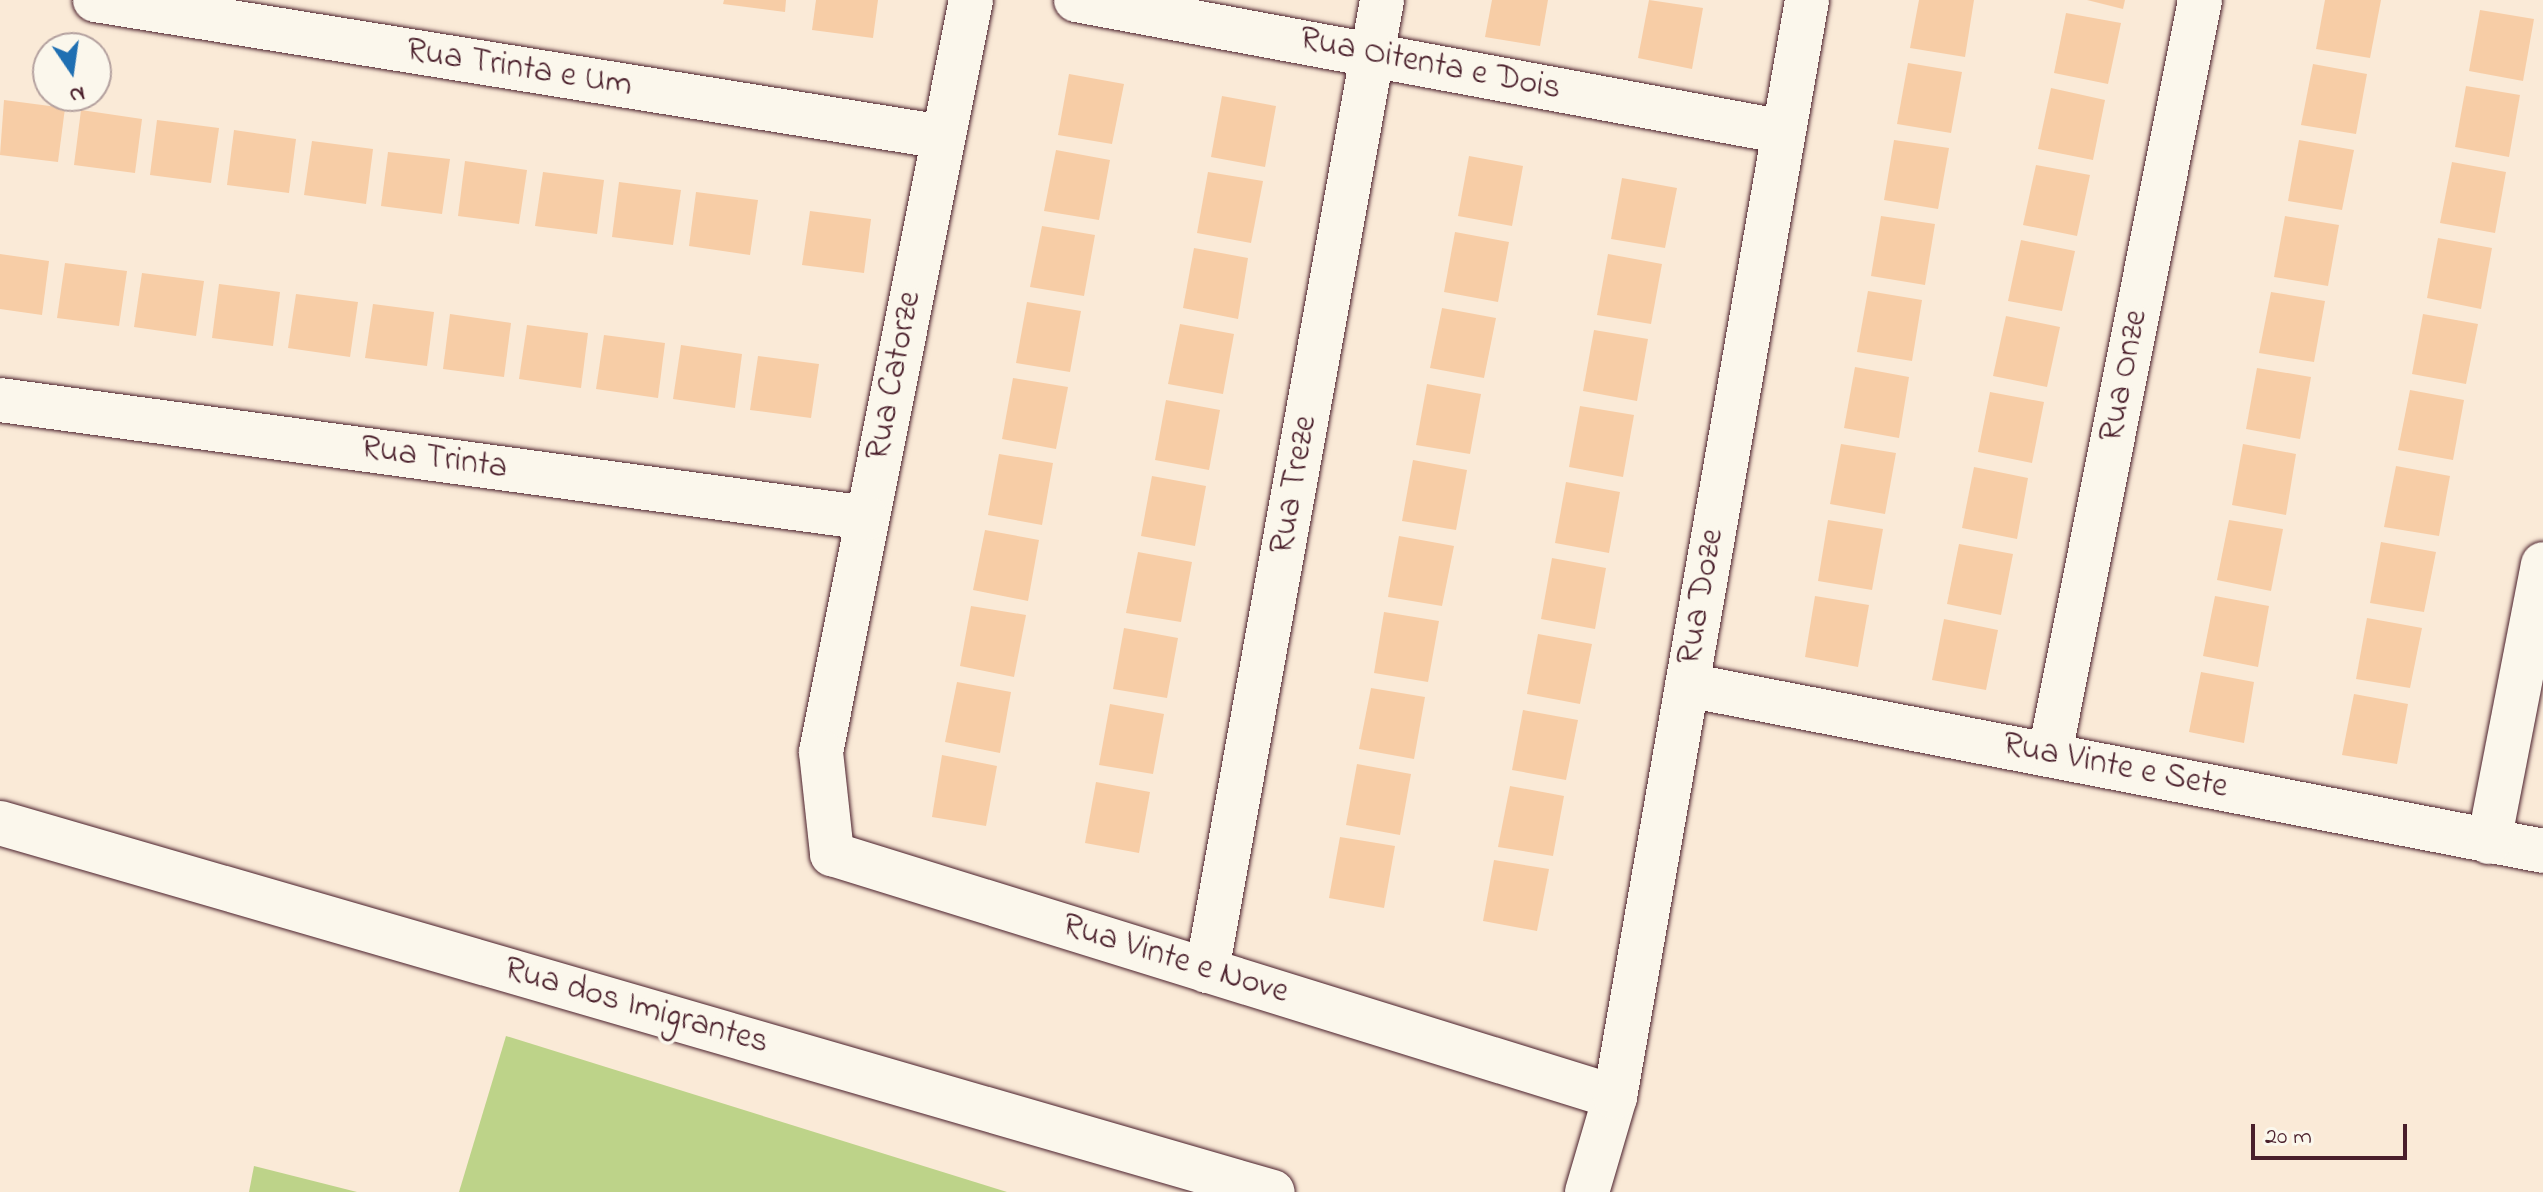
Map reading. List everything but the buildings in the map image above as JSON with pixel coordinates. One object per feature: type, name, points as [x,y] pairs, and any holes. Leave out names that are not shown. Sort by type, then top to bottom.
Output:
[{"type":"street","name":"Rua Trinta e Um","points":[[95,0],[943,137]]},
{"type":"street","name":"Rua Catorze","points":[[821,752],[971,0]]},
{"type":"street","name":"Rua Oitenta e Dois","points":[[1076,0],[1784,132]]},
{"type":"street","name":"Rua Treze","points":[[1207,971],[1382,0]]},
{"type":"street","name":"Rua Doze","points":[[1587,1192],[1615,1097],[1807,0]]},
{"type":"street","name":"Rua Onze","points":[[2050,753],[2200,0]]},
{"type":"street","name":"Rua Trinta","points":[[0,400],[867,518]]},
{"type":"street","points":[[2489,842],[2543,564]]},
{"type":"street","name":"Rua Vinte e Sete","points":[[1687,685],[2543,851]]},
{"type":"street","name":"Rua Vinte e Nove","points":[[821,752],[832,854],[1615,1097]]},
{"type":"street","name":"Rua dos Imigrantes","points":[[0,823],[1273,1192]]},
{"type":"green space","points":[[506,1036],[1007,1192],[459,1192]]},
{"type":"green space","points":[[254,1166],[357,1192],[249,1192]]}]
